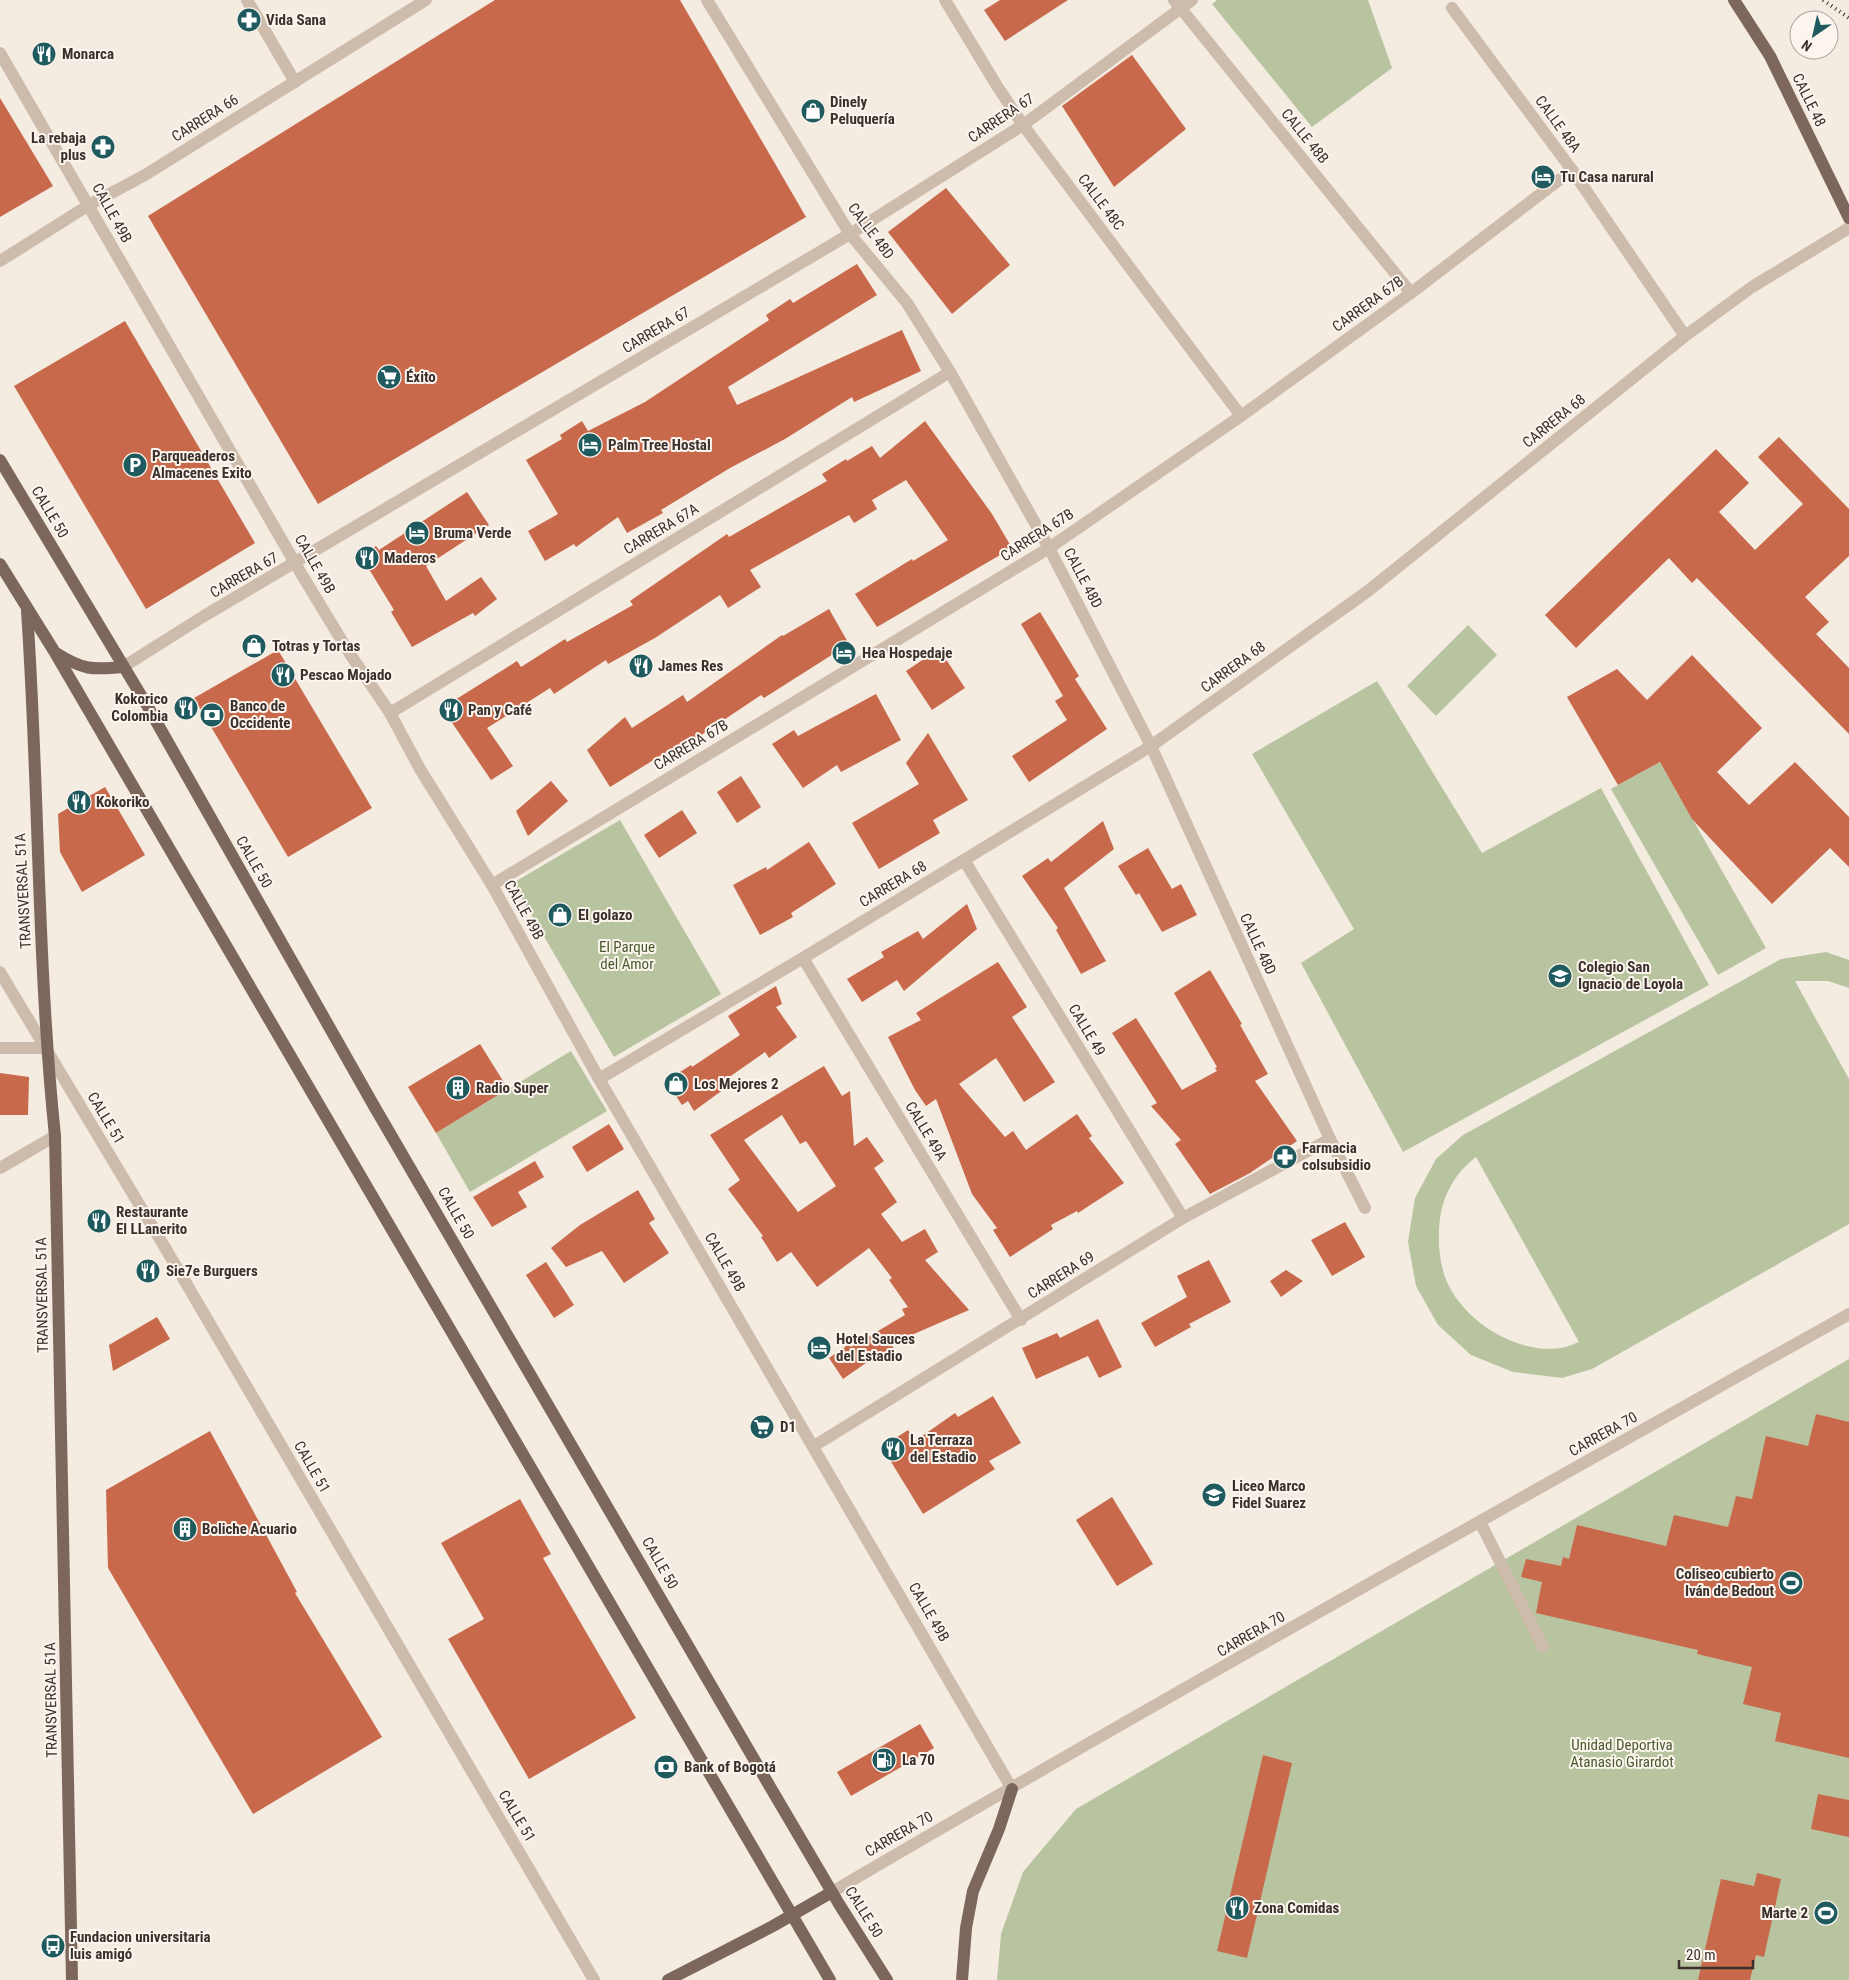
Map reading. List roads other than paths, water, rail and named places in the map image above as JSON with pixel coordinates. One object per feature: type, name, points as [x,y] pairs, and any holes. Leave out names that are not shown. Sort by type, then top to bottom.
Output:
[{"type":"main road","name":"CALLE 48","points":[[1734,0],[1770,56],[1849,218]]},
{"type":"main road","name":"CALLE 50","points":[[0,460],[123,667],[369,1097],[832,1892],[887,1980]]},
{"type":"main road","points":[[0,564],[54,651],[830,1980]]},
{"type":"main road","name":"TRANSVERSAL 51A","points":[[27,610],[32,682],[38,879],[46,1004],[46,1048],[55,1136],[72,1980]]},
{"type":"main road","points":[[54,651],[73,664],[95,670],[123,667]]},
{"type":"main road","points":[[962,1980],[966,1928],[973,1891],[999,1829],[1012,1789]]},
{"type":"main road","name":"CARRERA 70","points":[[668,1980],[791,1916],[832,1892]]},
{"type":"street","points":[[247,0],[295,82]]},
{"type":"street","name":"CARRERA 66","points":[[0,261],[89,204],[145,176],[426,0]]},
{"type":"street","name":"CALLE 48D","points":[[707,0],[850,234],[907,304],[950,372],[1049,548],[1151,746],[1206,871],[1330,1139],[1365,1208]]},
{"type":"street","name":"CALLE 48C","points":[[945,0],[996,86],[1023,125],[1241,416]]},
{"type":"street","name":"CARRERA 67","points":[[123,667],[204,616],[297,563],[850,234],[1023,125],[1177,4],[1192,0]]},
{"type":"street","name":"CALLE 48B","points":[[1177,4],[1411,293]]},
{"type":"street","name":"CALLE 48A","points":[[1452,8],[1572,170],[1685,336]]},
{"type":"street","name":"CALLE 49B","points":[[0,53],[89,204],[153,320],[350,654],[390,713],[420,769],[492,885],[599,1079],[1012,1789]]},
{"type":"street","name":"CARRERA 67B","points":[[492,885],[1049,548],[1241,416],[1411,293],[1572,170]]},
{"type":"street","name":"CARRERA 68","points":[[599,1079],[803,958],[1151,746],[1368,591],[1685,336],[1752,287],[1849,228]]},
{"type":"street","name":"CARRERA 67A","points":[[390,713],[950,372]]},
{"type":"street","name":"CALLE 49","points":[[964,860],[1182,1218]]},
{"type":"street","name":"CALLE 49A","points":[[803,958],[1020,1320]]},
{"type":"street","name":"CALLE 51","points":[[0,972],[594,1980]]},
{"type":"street","points":[[0,1048],[46,1048]]},
{"type":"street","points":[[0,1168],[55,1136]]},
{"type":"street","name":"CARRERA 69","points":[[814,1446],[1182,1218],[1330,1139]]},
{"type":"street","name":"CARRERA 70","points":[[832,1892],[1012,1789],[1057,1760],[1849,1314]]},
{"type":"street","points":[[1480,1522],[1543,1647]]},
{"type":"railway","points":[[1823,0],[1849,18]]},
{"type":"place","name":"Vida Sana","points":[[249,20]]},
{"type":"place","name":"Monarca","points":[[44,54]]},
{"type":"place","name":"Dinely Peluquería","points":[[813,111]]},
{"type":"place","name":"La rebaja plus","points":[[103,147]]},
{"type":"place","name":"Tu Casa narural","points":[[1543,177]]},
{"type":"place","name":"Éxito","points":[[389,377]]},
{"type":"place","name":"Palm Tree Hostal","points":[[590,445]]},
{"type":"place","name":"Parqueaderos Almacenes Exito","points":[[135,465]]},
{"type":"place","name":"Bruma Verde","points":[[417,533]]},
{"type":"place","name":"Maderos","points":[[367,558]]},
{"type":"place","name":"Totras y Tortas","points":[[254,646]]},
{"type":"place","name":"Hea Hospedaje","points":[[844,653]]},
{"type":"place","name":"James Res","points":[[641,666]]},
{"type":"place","name":"Pescao Mojado","points":[[283,675]]},
{"type":"place","name":"Kokorico Colombia","points":[[186,708]]},
{"type":"place","name":"Pan y Café","points":[[451,710]]},
{"type":"place","name":"Banco de Occidente","points":[[212,715]]},
{"type":"place","name":"Kokoriko","points":[[79,802]]},
{"type":"place","name":"El golazo","points":[[560,915]]},
{"type":"place","name":"Colegio San Ignacio de Loyola","points":[[1560,976]]},
{"type":"place","name":"Los Mejores 2","points":[[676,1084]]},
{"type":"place","name":"Radio Super","points":[[458,1088]]},
{"type":"place","name":"Farmacia colsubsidio","points":[[1285,1157]]},
{"type":"place","name":"Restaurante El LLanerito","points":[[99,1221]]},
{"type":"place","name":"Sie7e Burguers","points":[[148,1271]]},
{"type":"place","name":"Hotel Sauces del Estadio","points":[[819,1348]]},
{"type":"place","name":"D1","points":[[762,1427]]},
{"type":"place","name":"La Terraza del Estadio","points":[[893,1449]]},
{"type":"place","name":"Liceo Marco Fidel Suarez","points":[[1214,1495]]},
{"type":"place","name":"Boliche Acuario","points":[[185,1529]]},
{"type":"place","name":"Coliseo cubierto Iván de Bedout","points":[[1791,1583]]},
{"type":"place","name":"La 70","points":[[884,1760]]},
{"type":"place","name":"Bank of Bogotá","points":[[666,1767]]},
{"type":"place","name":"Zona Comidas","points":[[1237,1908]]},
{"type":"place","name":"Marte 2","points":[[1826,1913]]},
{"type":"place","name":"Fundacion universitaria luis amigó","points":[[53,1946]]},
{"type":"park label","name":"El Parque del Amor","points":[[627,956]]},
{"type":"park label","name":"Unidad Deportiva Atanasio Girardot","points":[[1622,1754]]}]
